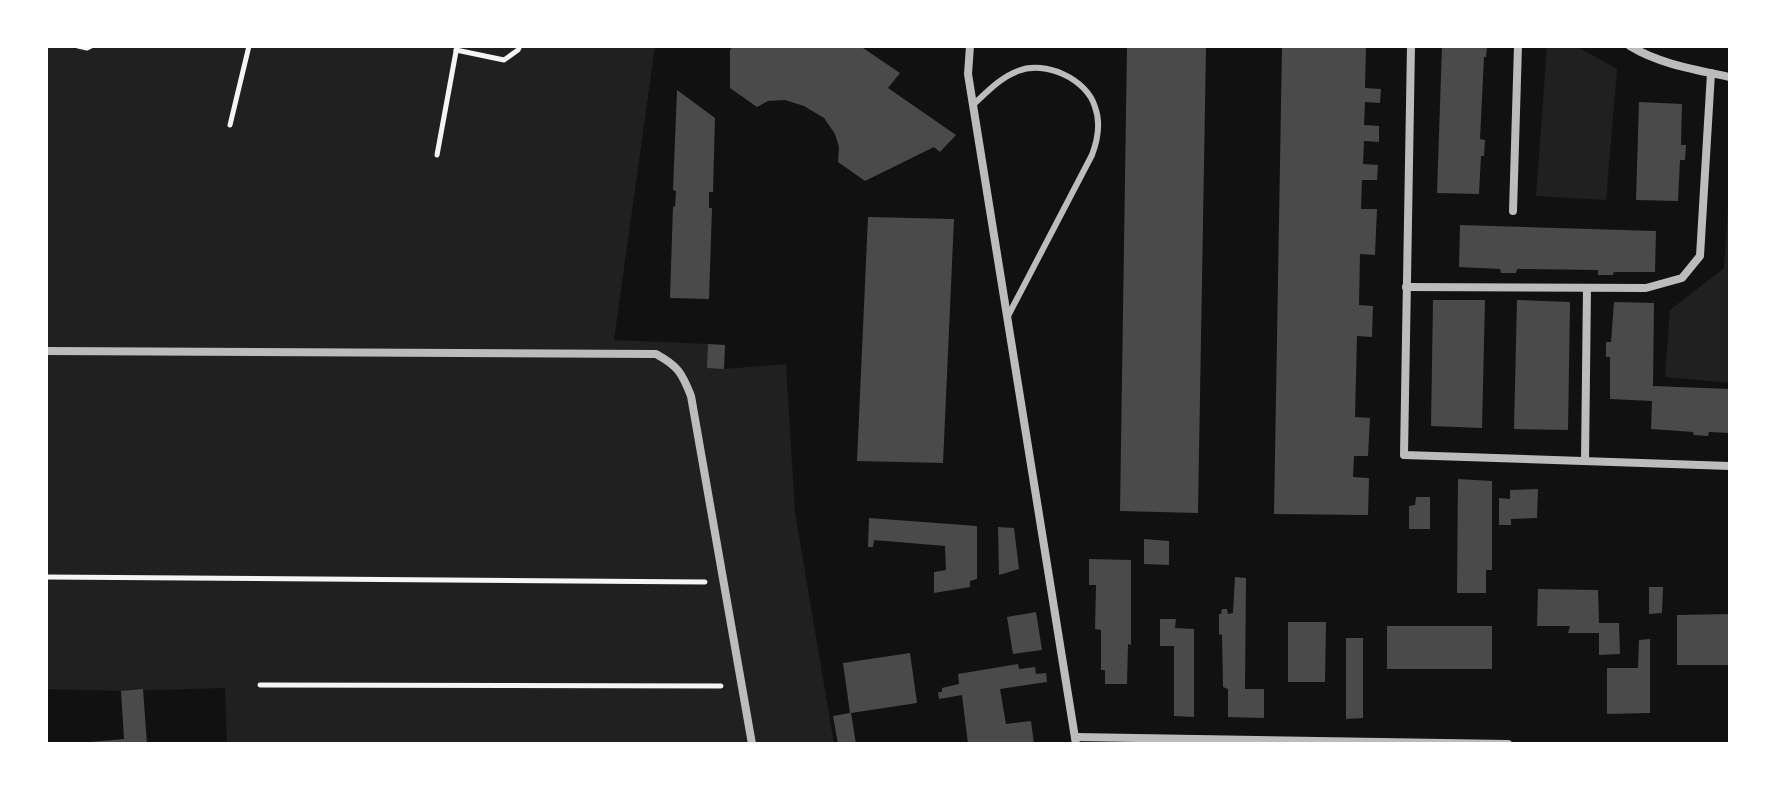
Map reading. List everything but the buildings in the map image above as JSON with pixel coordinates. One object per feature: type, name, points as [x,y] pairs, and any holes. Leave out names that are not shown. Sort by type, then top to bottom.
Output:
[{"type":"street","points":[[970,46],[968,74],[1075,741],[1508,744]]},
{"type":"street","points":[[1411,46],[1404,455],[1730,466]]},
{"type":"street","points":[[1513,211],[1518,46]]},
{"type":"street","points":[[1630,46],[1692,70],[1730,77]]},
{"type":"street","points":[[1406,287],[1646,288],[1682,278],[1700,256],[1711,73]]},
{"type":"street","points":[[1585,461],[1587,288]]},
{"type":"street","points":[[46,351],[656,354],[673,363],[684,377],[691,396],[752,744]]},
{"type":"lane","points":[[974,104],[1002,79],[1021,69],[1052,70],[1068,76],[1084,89],[1095,103],[1098,120],[1098,138],[1092,155],[1008,316]]},
{"type":"path","points":[[78,46],[91,46]]},
{"type":"path","points":[[230,125],[249,46]]},
{"type":"path","points":[[437,155],[457,48],[504,60],[520,46]]},
{"type":"path","points":[[46,577],[723,582]]},
{"type":"path","points":[[260,685],[742,686]]},
{"type":"shaded area","points":[[46,46],[655,46],[614,340],[708,344],[724,369],[786,364],[795,512],[834,744],[227,744],[225,688],[121,691],[46,689]]},
{"type":"shaded area","points":[[1547,46],[1576,46],[1617,69],[1606,200],[1536,196]]},
{"type":"shaded area","points":[[1730,177],[1730,383],[1665,377],[1670,310],[1724,268]]}]
